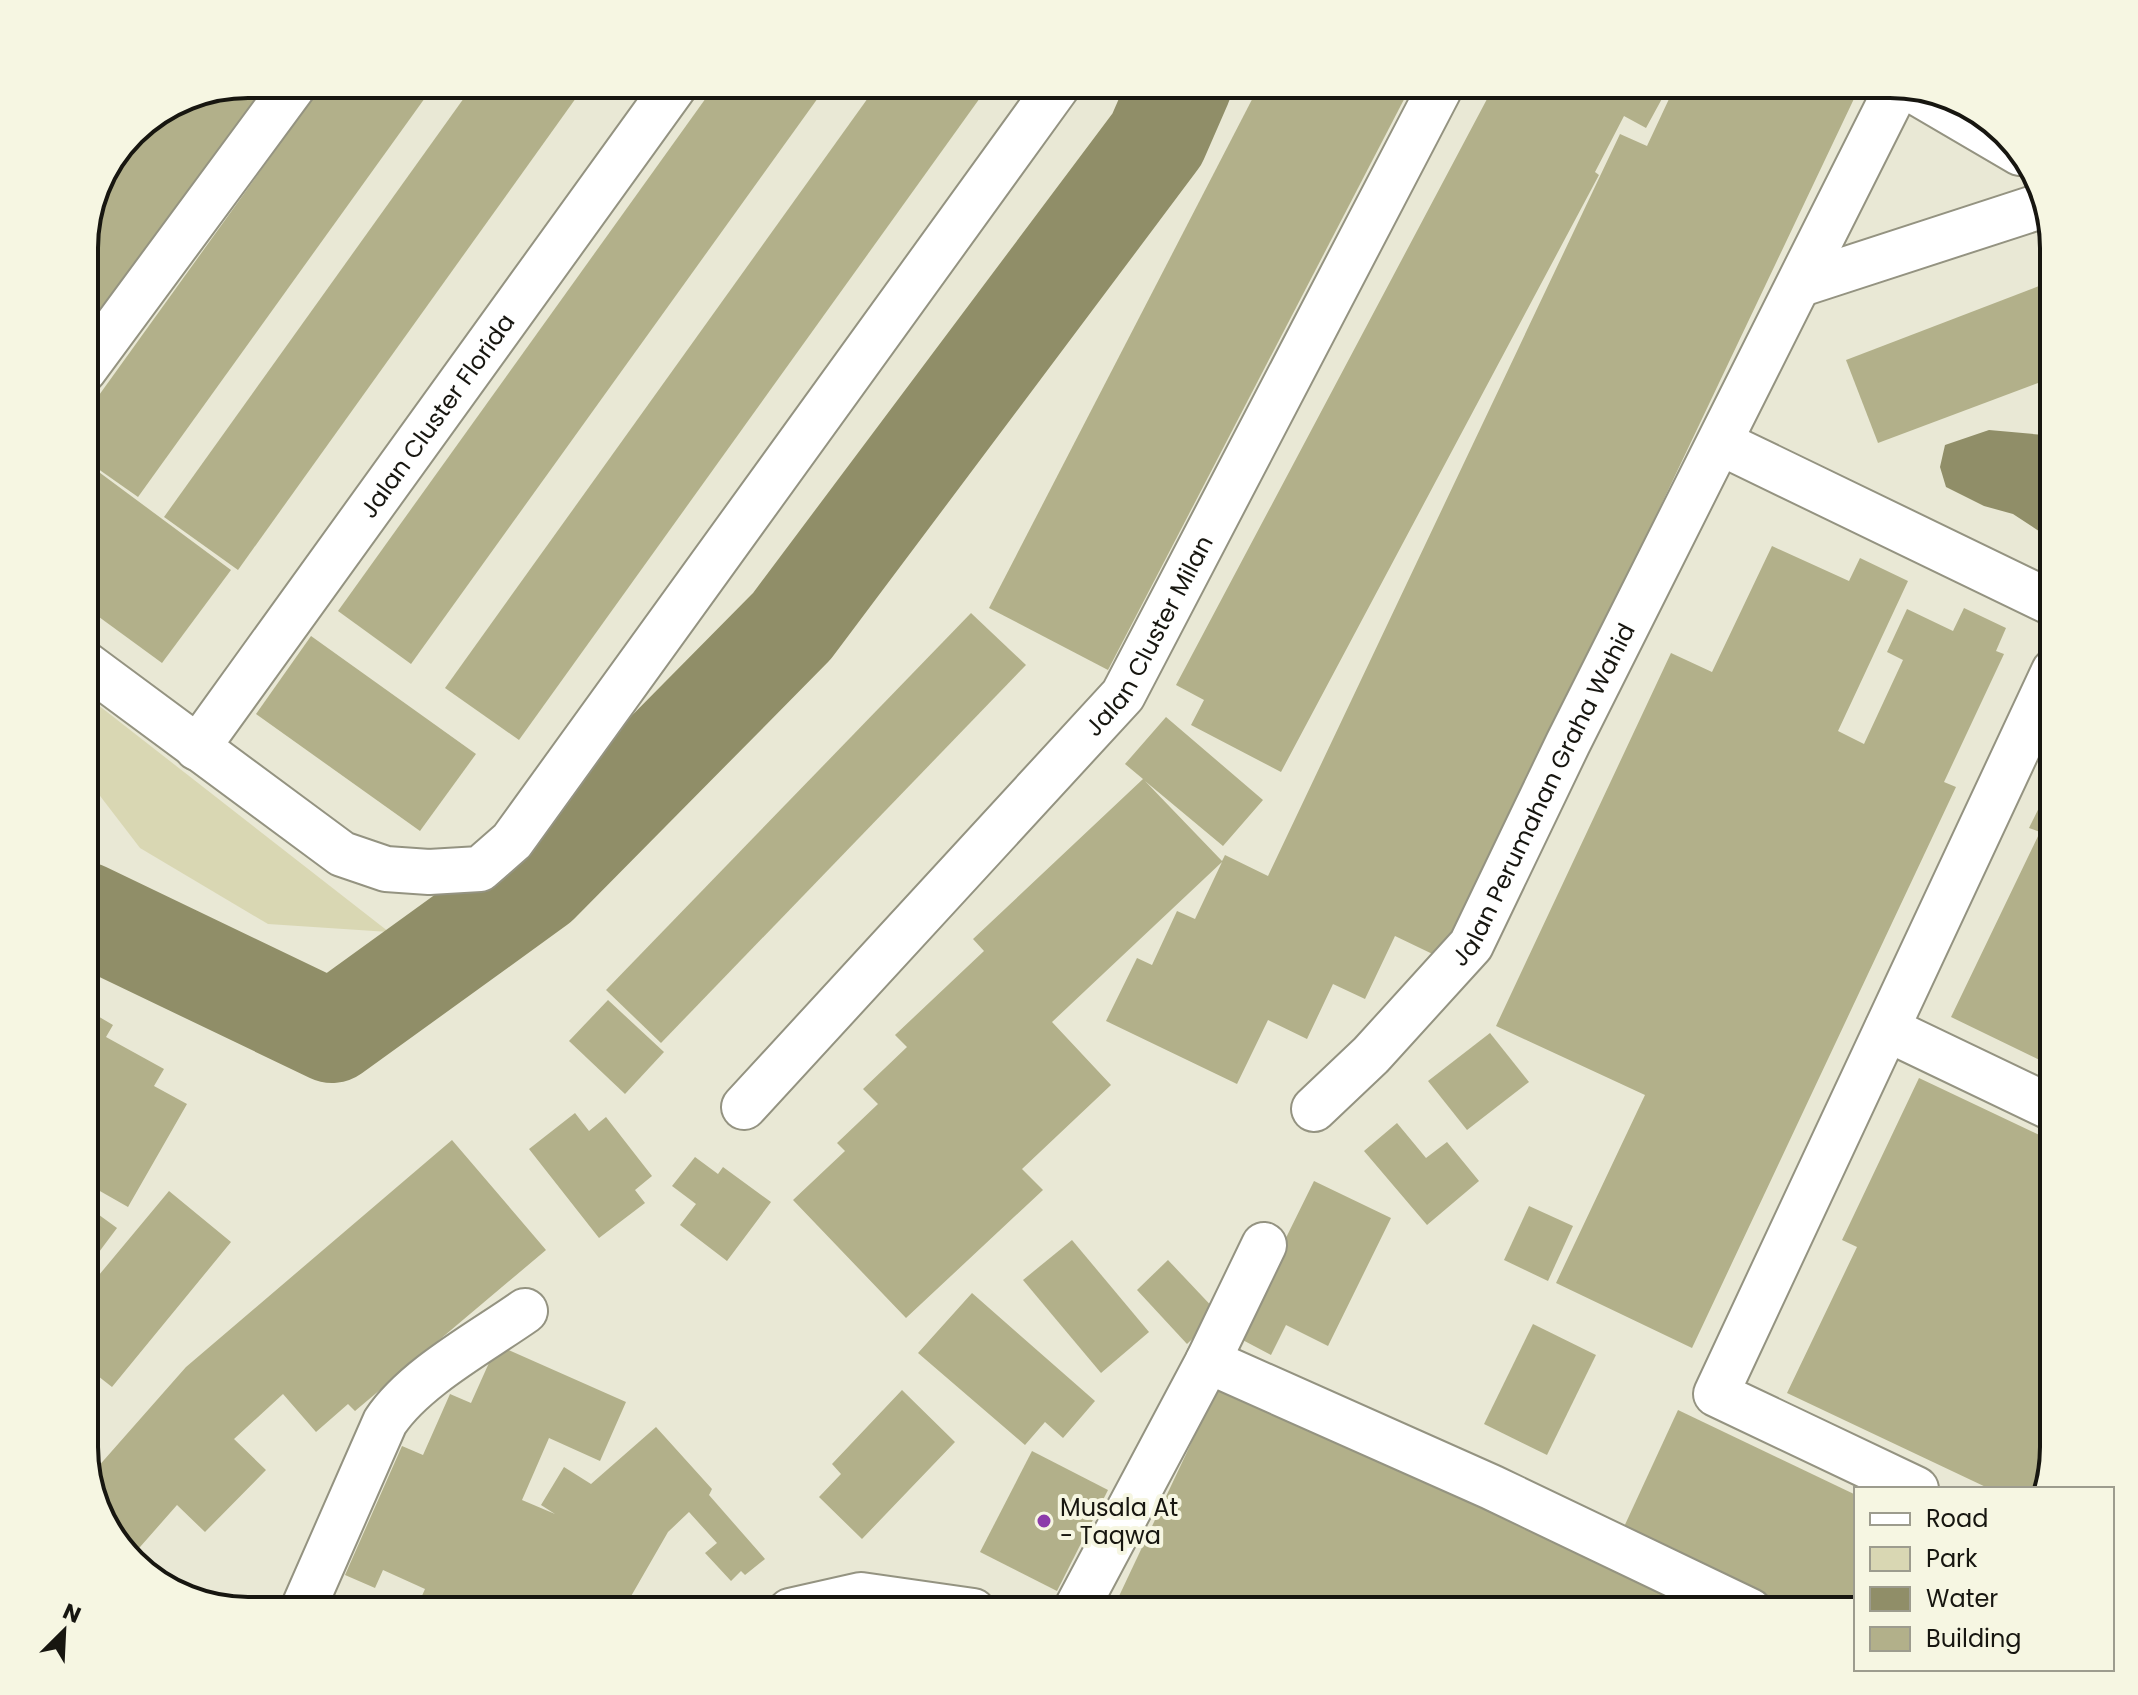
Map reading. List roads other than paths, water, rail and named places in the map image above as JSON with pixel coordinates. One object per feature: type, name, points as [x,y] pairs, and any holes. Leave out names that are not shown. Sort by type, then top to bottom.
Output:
[{"type":"street","points":[[98,351],[285,98]]},
{"type":"street","name":"Jalan Cluster Florida","points":[[197,748],[666,98]]},
{"type":"street","points":[[98,674],[342,854],[386,869],[429,872],[480,869],[512,841],[1049,98]]},
{"type":"street","name":"Jalan Cluster Milan","points":[[744,1107],[1123,695],[1435,98]]},
{"type":"street","name":"Jalan Perumahan Graha Wahid","points":[[1314,1109],[1371,1055],[1471,945],[1568,743],[1892,98]]},
{"type":"street","points":[[1942,107],[1988,134]]},
{"type":"street","points":[[1801,284],[2034,208]]},
{"type":"street","points":[[1721,443],[2040,597]]},
{"type":"street","points":[[1912,1487],[1716,1394],[2040,701]]},
{"type":"street","points":[[1887,1029],[2040,1102]]},
{"type":"street","points":[[1082,1597],[1208,1361],[1264,1245]]},
{"type":"street","points":[[308,1597],[385,1422],[395,1407],[418,1385],[525,1311]]},
{"type":"street","points":[[1208,1361],[1491,1487],[1721,1597]]},
{"type":"street","points":[[852,1597],[875,1597]]},
{"type":"water","points":[[1989,430],[2040,435],[2040,532],[2013,514],[1984,506],[1946,487],[1940,467],[1945,445]]},
{"type":"waterway","points":[[98,920],[332,1032],[538,883],[792,626],[1157,139],[1175,98]]},
{"type":"place","name":"Musala At - Taqwa","points":[[1044,1521]]}]
